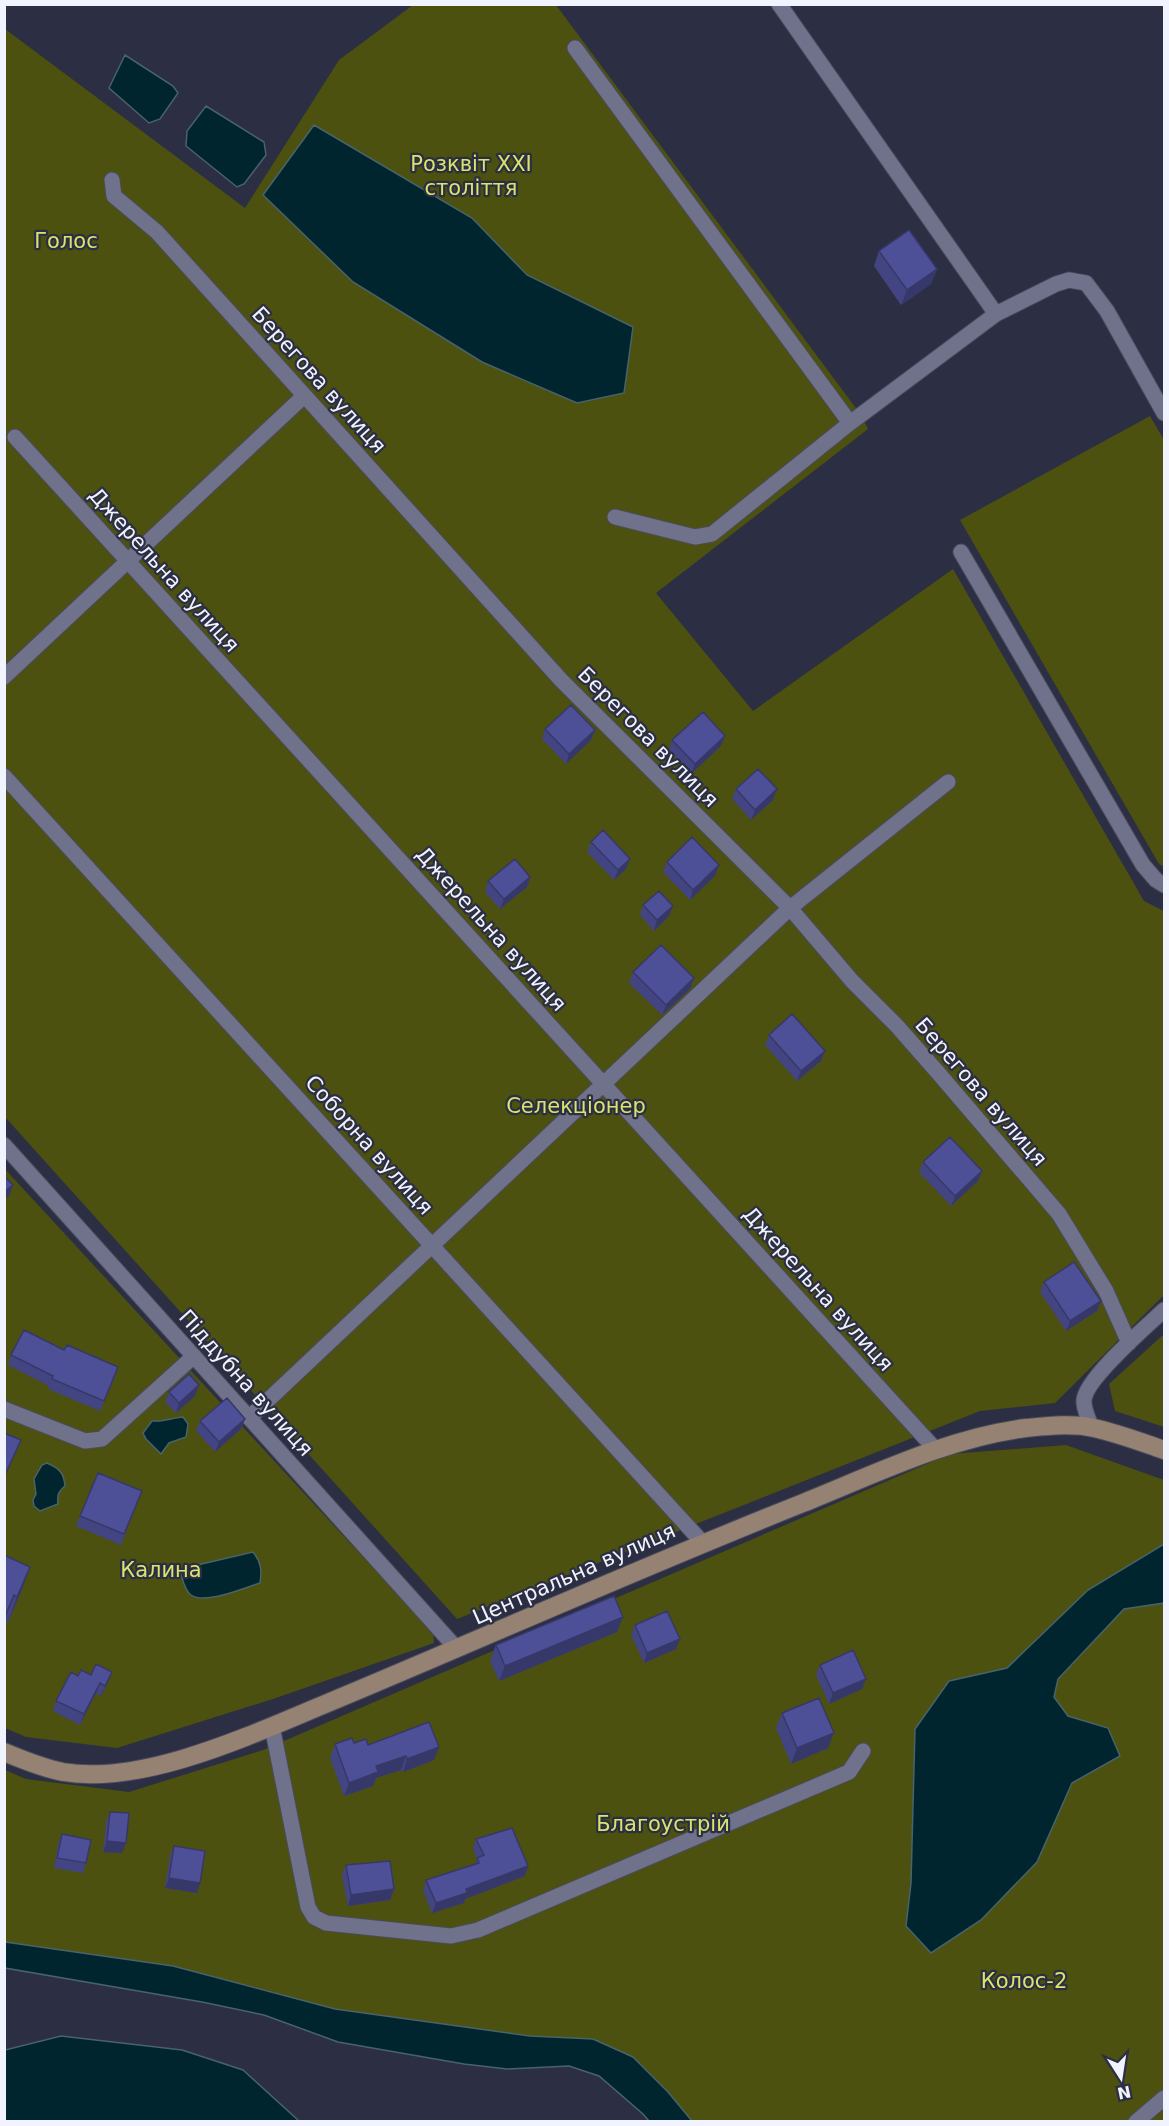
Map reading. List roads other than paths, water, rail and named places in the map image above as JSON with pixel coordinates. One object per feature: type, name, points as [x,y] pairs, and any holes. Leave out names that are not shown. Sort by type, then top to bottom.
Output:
[{"type":"street","points":[[778,4],[996,314]]},
{"type":"street","points":[[574,48],[850,423]]},
{"type":"street","name":"Берегова вулиця","points":[[112,180],[114,196],[157,232],[561,680],[790,908],[852,981],[904,1034],[1059,1214],[1106,1291],[1129,1343]]},
{"type":"street","points":[[615,517],[695,537],[712,534],[850,423],[996,314],[1056,284],[1070,280],[1086,283],[1107,311],[1164,413]]},
{"type":"street","points":[[4,677],[304,396]]},
{"type":"street","name":"Джерельна вулиця","points":[[15,437],[936,1450]]},
{"type":"street","points":[[961,552],[1143,865],[1156,880],[1164,885]]},
{"type":"street","name":"Соборна вулиця","points":[[4,776],[702,1542]]},
{"type":"street","points":[[249,1418],[790,908],[948,782]]},
{"type":"street","name":"Піддубна вулиця","points":[[4,1145],[457,1649]]},
{"type":"street","points":[[1091,1427],[1083,1403],[1087,1388],[1164,1310]]},
{"type":"street","points":[[4,1409],[85,1442],[102,1439],[194,1356]]},
{"type":"street","name":"Центральна вулиця","points":[[4,1752],[27,1762],[64,1772],[96,1774],[132,1772],[182,1758],[272,1726],[457,1649],[702,1542],[936,1450],[983,1435],[1028,1428],[1091,1427],[1164,1450]]},
{"type":"street","points":[[272,1726],[308,1907],[314,1917],[326,1923],[451,1936],[478,1930],[849,1772],[863,1751]]},
{"type":"street","points":[[1136,2121],[1164,2098]]},
{"type":"water","points":[[125,55],[173,86],[178,93],[160,119],[149,123],[109,88]]},
{"type":"water","points":[[206,106],[264,142],[266,155],[244,184],[237,187],[186,146],[187,131]]},
{"type":"water","points":[[314,125],[472,218],[527,275],[633,327],[624,393],[577,403],[482,362],[353,282],[263,195]]},
{"type":"water","points":[[183,1417],[188,1424],[186,1437],[169,1443],[161,1454],[143,1433],[152,1421]]},
{"type":"water","points":[[47,1463],[60,1472],[65,1486],[59,1494],[58,1504],[40,1511],[34,1506],[33,1500],[36,1494],[34,1479],[42,1465]]},
{"type":"water","points":[[1164,1544],[1164,1603],[1124,1609],[1058,1679],[1054,1697],[1068,1716],[1108,1728],[1120,1756],[1072,1783],[1037,1862],[981,1920],[931,1953],[906,1926],[911,1883],[915,1729],[949,1681],[1007,1668],[1088,1590]]},
{"type":"water","points":[[253,1552],[260,1566],[260,1583],[225,1595],[205,1598],[191,1595],[186,1588],[181,1574],[189,1567]]},
{"type":"water","points":[[5,1942],[173,1966],[335,2009],[530,2036],[593,2039],[633,2057],[668,2092],[692,2121],[649,2121],[599,2076],[569,2066],[507,2069],[464,2064],[338,2042],[264,2015],[202,2002],[5,1968]]},
{"type":"water","points":[[61,2036],[182,2050],[243,2070],[299,2121],[5,2121],[5,2050]]},
{"type":"park label","name":"Розквіт XXI століття","points":[[471,176]]},
{"type":"park label","name":"Голос","points":[[66,241]]},
{"type":"park label","name":"Селекціонер","points":[[576,1106]]},
{"type":"park label","name":"Калина","points":[[161,1570]]},
{"type":"park label","name":"Благоустрій","points":[[663,1824]]},
{"type":"park label","name":"Колос-2","points":[[1024,1981]]}]
